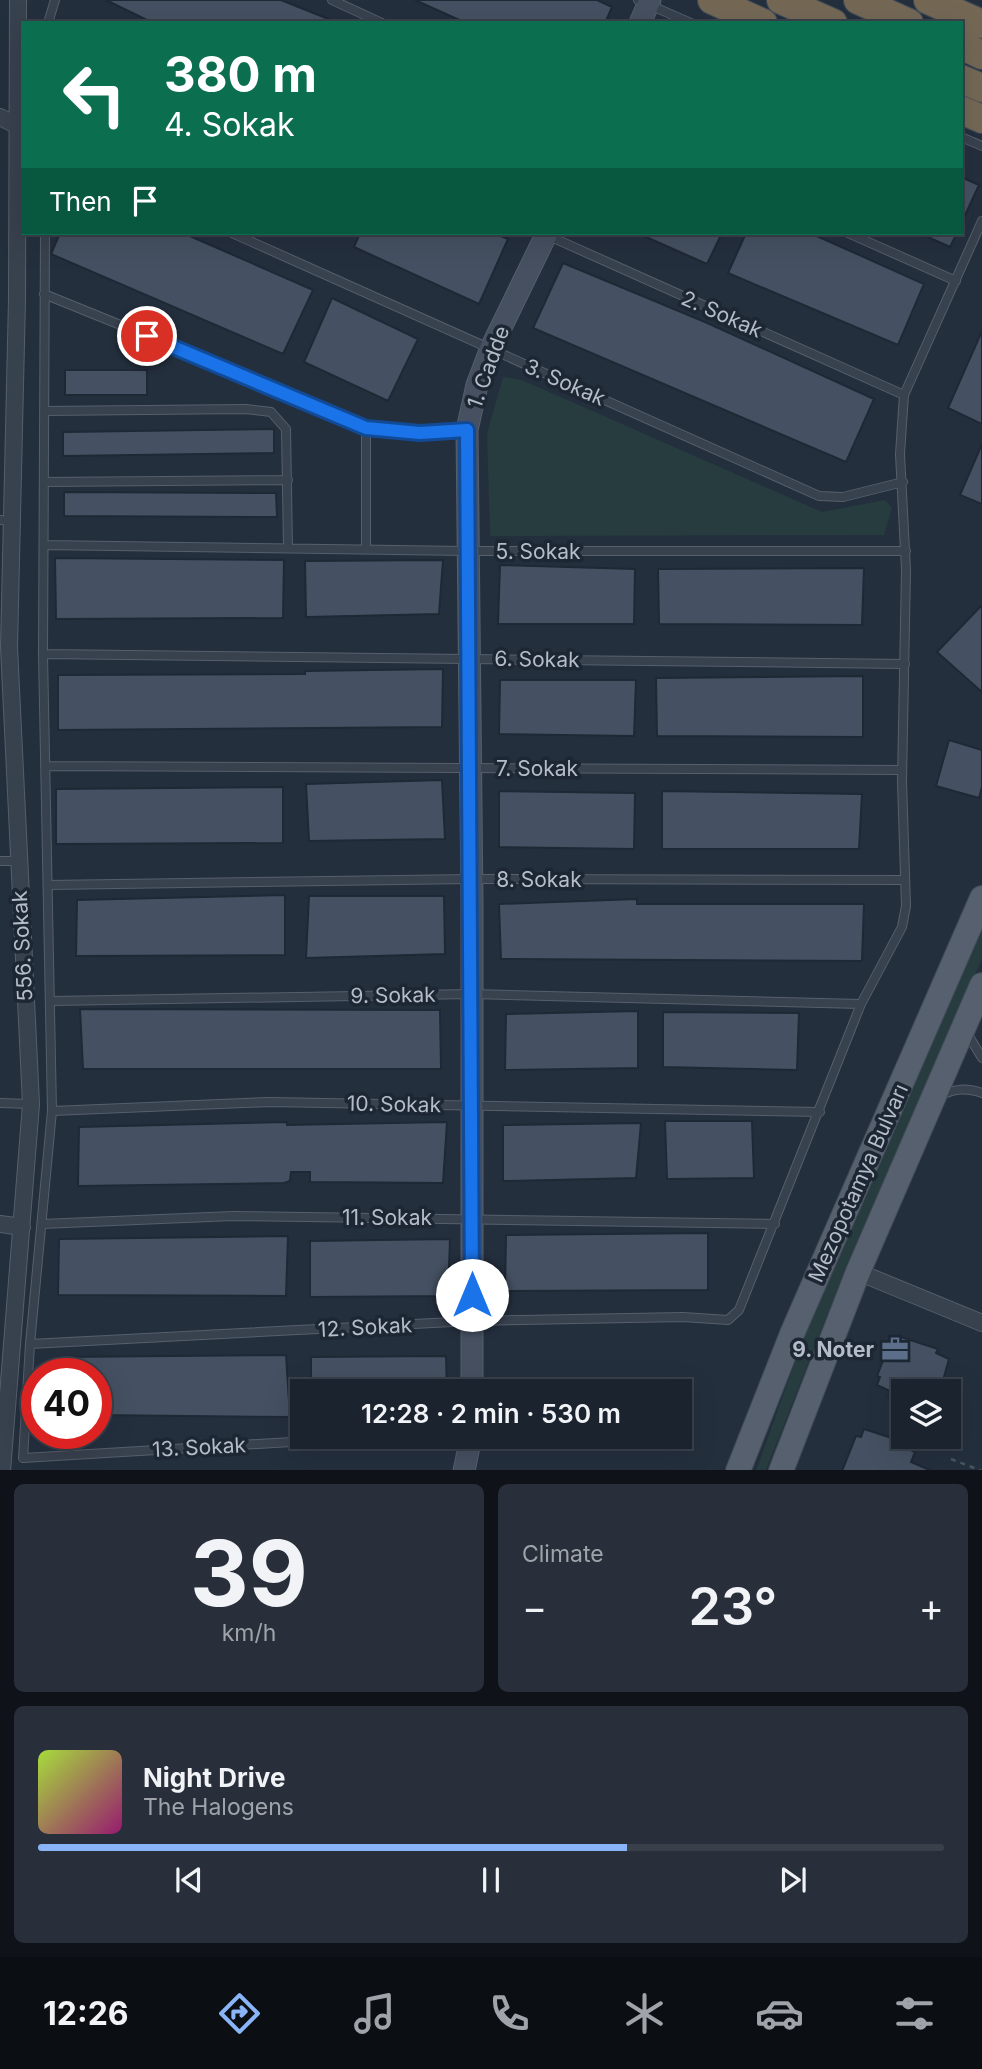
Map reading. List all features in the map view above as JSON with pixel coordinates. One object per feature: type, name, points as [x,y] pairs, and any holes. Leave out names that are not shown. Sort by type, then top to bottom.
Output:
[{"type":"highway","points":[[712,0],[759,21]]},
{"type":"highway","points":[[781,0],[828,21]]},
{"type":"highway","points":[[858,0],[905,21]]},
{"type":"highway","points":[[928,0],[982,24]]},
{"type":"highway","points":[[963,46],[982,55]]},
{"type":"highway","points":[[963,80],[982,88]]},
{"type":"highway","points":[[963,111],[982,119]]},
{"type":"main road","name":"Mezopotamya Bulvarı","points":[[738,1470],[792,1334],[982,898]]},
{"type":"main road","name":"Mezopotamya Bulvarı","points":[[781,1470],[858,1272],[982,985]]},
{"type":"street","name":"556. Sokak","points":[[2,1470],[31,1104],[18,861],[6,741],[6,407],[18,126],[18,0]]},
{"type":"street","points":[[0,117],[18,126]]},
{"type":"street","name":"1. Cadde","points":[[472,1379],[472,879],[466,551],[467,430],[477,385],[491,348],[544,235]]},
{"type":"street","points":[[0,1224],[22,1227]]},
{"type":"street","points":[[858,1272],[982,1323]]},
{"type":"street","points":[[464,1470],[469,1449]]},
{"type":"lane","points":[[51,21],[55,0]]},
{"type":"lane","points":[[332,0],[378,21]]},
{"type":"lane","points":[[644,7],[685,21]]},
{"type":"lane","points":[[963,138],[982,146]]},
{"type":"lane","points":[[775,1224],[861,1004],[902,927],[905,880],[902,770],[906,551],[900,454],[904,395],[982,221]]},
{"type":"lane","points":[[30,1343],[52,1111],[52,1000],[43,654],[45,235]]},
{"type":"lane","name":"3. Sokak","points":[[237,235],[820,496],[843,497],[903,482]]},
{"type":"lane","name":"2. Sokak","points":[[549,235],[904,395]]},
{"type":"lane","points":[[852,235],[956,281]]},
{"type":"lane","points":[[44,294],[303,399],[366,428],[420,433],[467,430]]},
{"type":"lane","points":[[44,411],[246,409],[271,412],[286,429],[288,548]]},
{"type":"lane","points":[[366,428],[366,550]]},
{"type":"lane","points":[[44,482],[288,480]]},
{"type":"lane","name":"5. Sokak","points":[[44,545],[466,551],[906,551]]},
{"type":"lane","name":"6. Sokak","points":[[43,654],[905,664]]},
{"type":"lane","name":"7. Sokak","points":[[46,766],[902,770]]},
{"type":"lane","points":[[0,861],[18,861]]},
{"type":"lane","name":"8. Sokak","points":[[48,885],[472,879],[905,880]]},
{"type":"lane","name":"9. Sokak","points":[[52,1000],[472,994],[861,1004]]},
{"type":"lane","points":[[964,1026],[982,1058]]},
{"type":"lane","points":[[931,1100],[951,1090],[970,1088],[982,1093]]},
{"type":"lane","name":"10. Sokak","points":[[52,1111],[269,1101],[820,1112]]},
{"type":"lane","points":[[0,1103],[31,1104]]},
{"type":"lane","name":"11. Sokak","points":[[42,1224],[233,1216],[775,1224]]},
{"type":"lane","name":"12. Sokak","points":[[30,1343],[472,1321],[683,1317],[728,1320],[739,1310],[775,1224]]},
{"type":"lane","name":"13. Sokak","points":[[30,1343],[23,1458],[290,1442]]},
{"type":"path","points":[[951,1459],[979,1470]]},
{"type":"green space","points":[[503,377],[522,380],[822,512],[885,500],[892,508],[884,535],[490,536],[487,433]]},
{"type":"green space","points":[[982,927],[982,959],[850,1257],[766,1470],[756,1470],[808,1325]]},
{"type":"building","points":[[106,0],[281,0],[334,21],[149,21]]},
{"type":"building","points":[[415,0],[597,0],[612,7],[606,21],[462,21]]},
{"type":"building","points":[[963,178],[979,185],[963,220]]},
{"type":"building","points":[[59,235],[188,235],[313,290],[283,354],[51,254]]},
{"type":"building","points":[[359,235],[499,235],[508,239],[479,304],[354,247]]},
{"type":"building","points":[[642,235],[721,235],[707,264]]},
{"type":"building","points":[[745,235],[814,235],[924,284],[898,345],[728,273]]},
{"type":"building","points":[[923,235],[956,235],[950,247]]},
{"type":"building","points":[[563,263],[705,322],[874,399],[846,462],[533,328]]},
{"type":"building","points":[[332,298],[418,339],[388,401],[304,362]]},
{"type":"building","points":[[982,331],[982,424],[948,408]]},
{"type":"building","points":[[65,370],[147,370],[147,395],[65,395]]},
{"type":"building","points":[[274,429],[274,453],[63,456],[63,432]]},
{"type":"building","points":[[982,444],[982,504],[960,495]]},
{"type":"building","points":[[64,492],[276,493],[277,517],[64,516]]},
{"type":"building","points":[[55,558],[284,560],[283,618],[56,619]]},
{"type":"building","points":[[443,560],[439,614],[306,617],[305,561]]},
{"type":"building","points":[[500,565],[635,569],[634,624],[498,624]]},
{"type":"building","points":[[864,568],[862,625],[659,624],[658,569]]},
{"type":"building","points":[[982,605],[982,692],[937,652]]},
{"type":"building","points":[[443,669],[442,727],[58,730],[58,675],[305,674],[305,671]]},
{"type":"building","points":[[863,676],[863,737],[657,736],[656,678]]},
{"type":"building","points":[[500,680],[636,680],[634,736],[499,734]]},
{"type":"building","points":[[949,740],[982,750],[982,787],[979,798],[936,786]]},
{"type":"building","points":[[442,780],[445,839],[309,841],[306,784]]},
{"type":"building","points":[[283,787],[283,843],[56,844],[56,789]]},
{"type":"building","points":[[499,791],[635,793],[634,849],[499,847]]},
{"type":"building","points":[[662,791],[862,794],[859,849],[662,849]]},
{"type":"building","points":[[285,895],[285,955],[76,956],[77,900]]},
{"type":"building","points":[[309,896],[444,896],[445,954],[306,958]]},
{"type":"building","points":[[637,899],[637,904],[864,904],[862,961],[501,959],[499,904]]},
{"type":"building","points":[[80,1009],[440,1010],[441,1069],[83,1069]]},
{"type":"building","points":[[638,1011],[638,1068],[505,1070],[506,1014]]},
{"type":"building","points":[[663,1012],[799,1013],[797,1070],[663,1067]]},
{"type":"building","points":[[665,1121],[752,1121],[754,1178],[667,1179]]},
{"type":"building","points":[[287,1122],[287,1125],[447,1122],[443,1183],[310,1182],[310,1172],[291,1172],[290,1181],[284,1183],[78,1186],[79,1127]]},
{"type":"building","points":[[641,1123],[636,1178],[503,1181],[503,1125]]},
{"type":"building","points":[[708,1233],[708,1290],[505,1291],[506,1235]]},
{"type":"building","points":[[288,1236],[286,1296],[58,1295],[59,1239]]},
{"type":"building","points":[[450,1239],[448,1296],[310,1297],[310,1241]]},
{"type":"building","points":[[898,1336],[938,1349],[936,1353],[949,1359],[943,1379],[891,1379],[891,1398],[888,1397],[890,1391],[877,1385],[880,1377],[877,1376],[890,1343],[895,1344]]},
{"type":"building","points":[[286,1355],[290,1417],[112,1415],[112,1358],[58,1357]]},
{"type":"building","points":[[446,1356],[447,1379],[311,1379],[311,1357]]},
{"type":"building","points":[[864,1429],[891,1438],[891,1449],[908,1449],[915,1452],[911,1462],[930,1470],[842,1470],[856,1436],[861,1437]]},
{"type":"place","name":"9. Noter","points":[[895,1349]]},
{"type":"route","points":[[147,336],[303,399],[366,428],[420,433],[467,430],[466,551],[472,926],[472,1295]]}]
